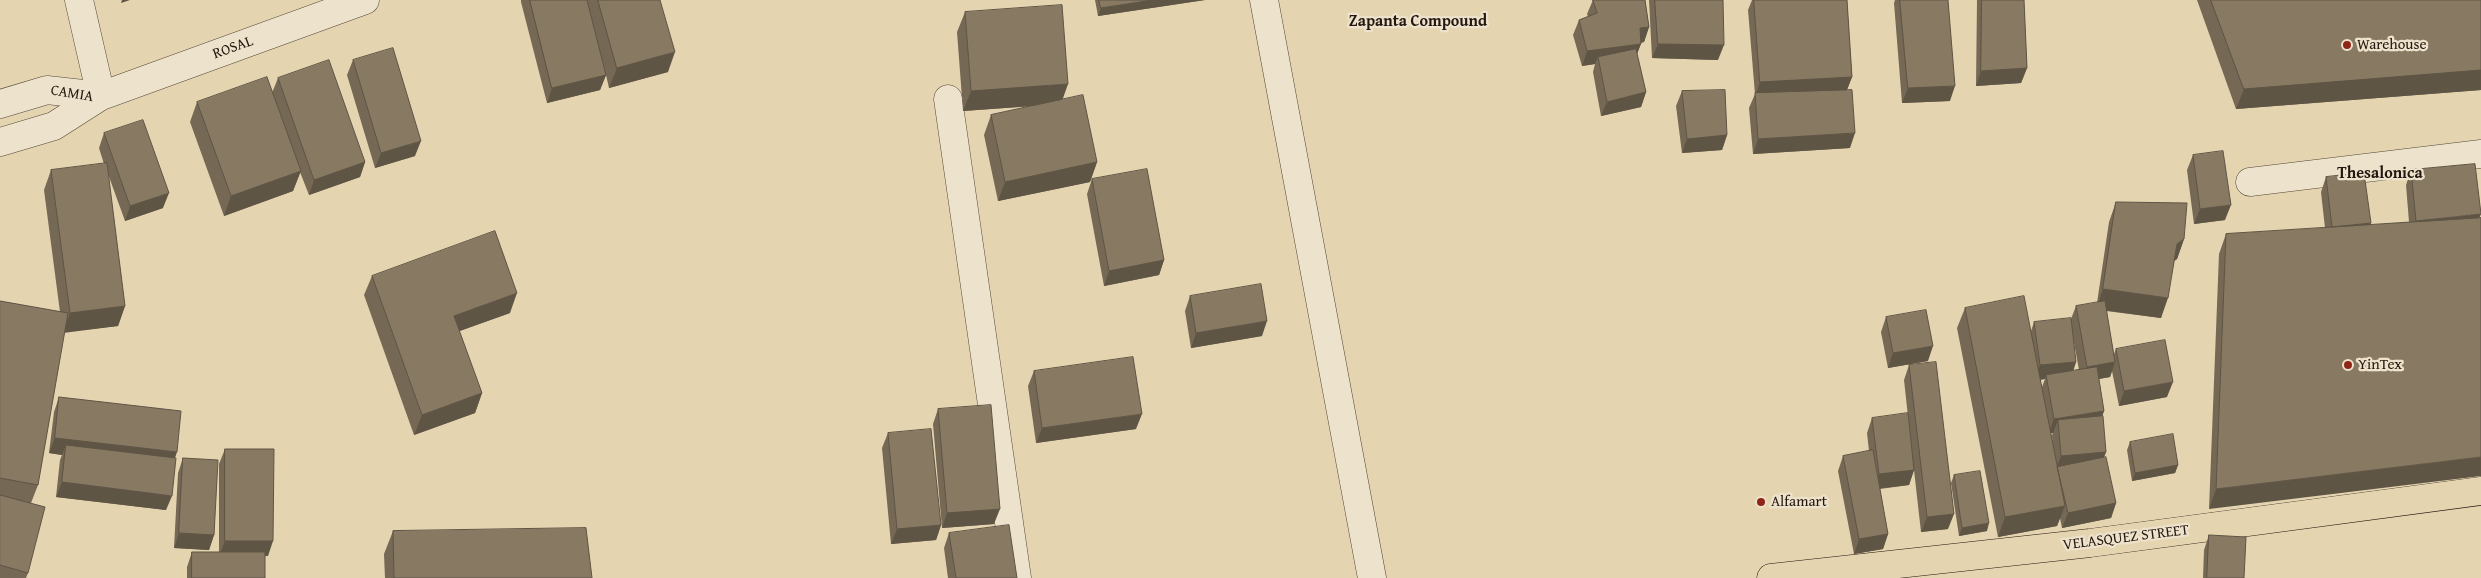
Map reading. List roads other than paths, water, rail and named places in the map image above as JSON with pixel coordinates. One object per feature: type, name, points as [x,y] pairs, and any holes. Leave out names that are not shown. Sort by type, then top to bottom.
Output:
[{"type":"main road","name":"VELASQUEZ STREET","points":[[1771,578],[2090,543],[2481,491]]},
{"type":"street","points":[[79,0],[101,96]]},
{"type":"street","name":"ROSAL","points":[[101,96],[365,0]]},
{"type":"street","points":[[1264,0],[1372,578]]},
{"type":"street","name":"CAMIA","points":[[0,104],[47,90],[101,96]]},
{"type":"street","name":"CAMIA","points":[[0,142],[54,126],[101,96]]},
{"type":"street","points":[[948,99],[1017,578]]},
{"type":"street","points":[[2250,182],[2481,154]]},
{"type":"place","name":"Warehouse","points":[[2347,45]]},
{"type":"place","name":"YinTex","points":[[2348,365]]},
{"type":"place","name":"Alfamart","points":[[1761,502]]},
{"type":"district","name":"Zapanta Compound","points":[[1418,22]]},
{"type":"district","name":"Thesalonica","points":[[2380,174]]}]
